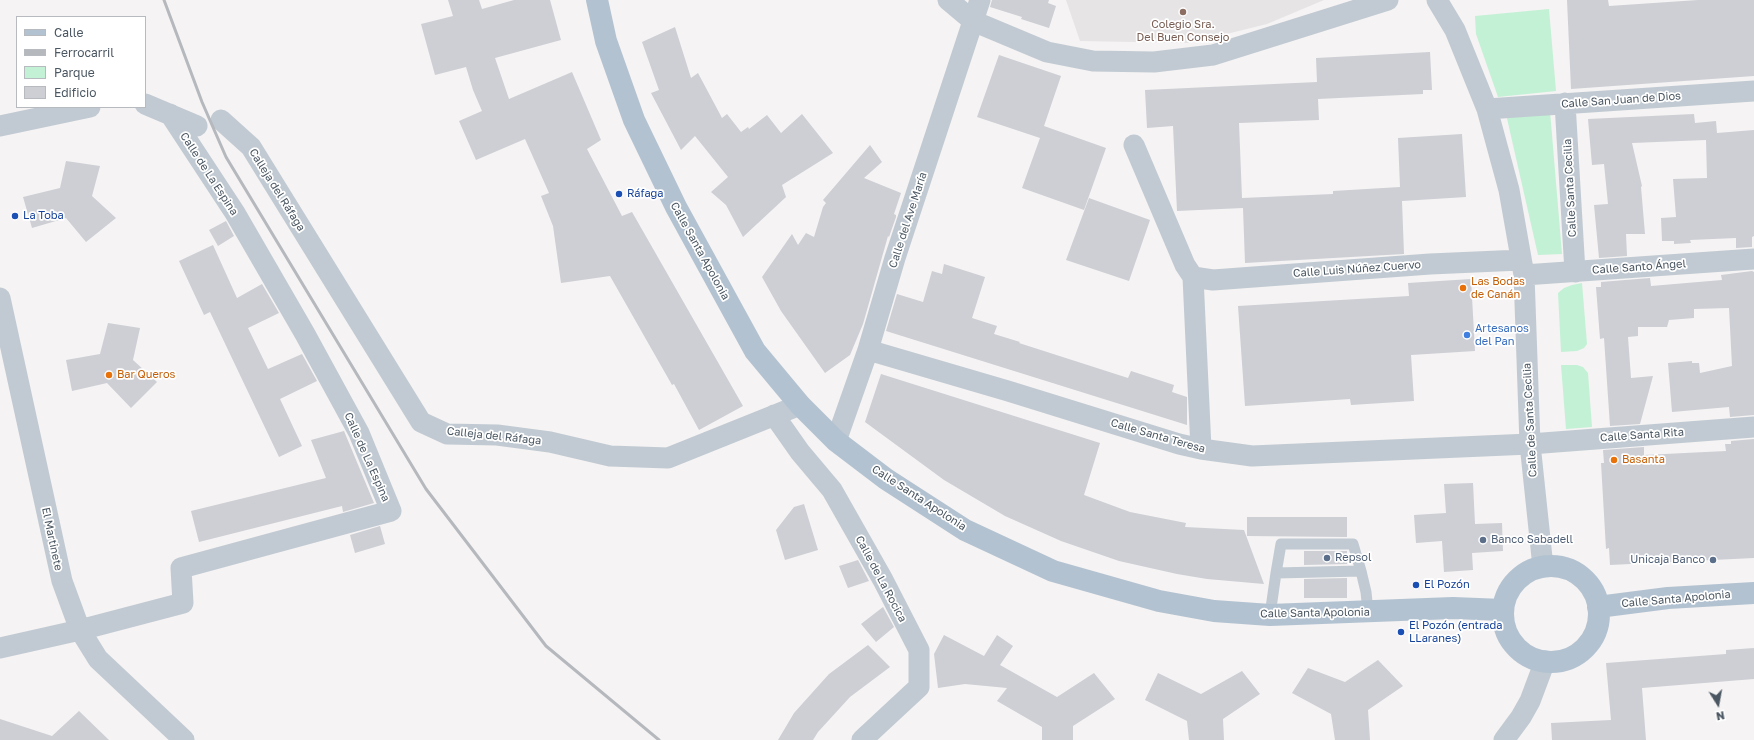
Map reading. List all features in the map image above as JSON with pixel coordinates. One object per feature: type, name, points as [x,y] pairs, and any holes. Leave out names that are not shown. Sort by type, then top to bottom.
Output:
[{"type":"main road","name":"Calle Santa Apolonia","points":[[597,0],[606,41],[634,120],[676,207],[755,351],[800,405],[836,441],[886,479],[965,530],[1053,570],[1159,601],[1214,611],[1270,615],[1453,608],[1503,610]]},
{"type":"main road","points":[[1543,567],[1560,567],[1574,572],[1586,582],[1594,594],[1598,607],[1598,625],[1592,639],[1581,651],[1568,659],[1552,662],[1537,660],[1522,653],[1511,642],[1504,628],[1503,610],[1505,599],[1511,587],[1520,577],[1532,570],[1543,567]]},
{"type":"main road","name":"Calle Santa Apolonia","points":[[1598,607],[1668,598],[1754,593]]},
{"type":"street","points":[[948,0],[973,21],[1047,52],[1093,61],[1154,62],[1213,55],[1388,0]]},
{"type":"street","name":"Calle del Ave María","points":[[836,441],[868,350],[896,258],[980,0]]},
{"type":"street","name":"Calle de Santa Cecilia","points":[[1437,0],[1455,30],[1487,109],[1509,190],[1522,268],[1530,444],[1543,567]]},
{"type":"street","name":"Calle San Juan de Dios","points":[[1487,109],[1754,91]]},
{"type":"street","name":"Calle Santa Cecilia","points":[[1564,103],[1575,272]]},
{"type":"street","points":[[146,104],[197,126]]},
{"type":"street","points":[[0,126],[85,108]]},
{"type":"street","name":"Calle de La Espina","points":[[80,630],[183,603],[181,568],[391,511],[359,433],[305,334],[234,213],[170,114]]},
{"type":"street","name":"Calleja del Ráfaga","points":[[221,120],[251,147],[421,422],[447,434],[497,435],[542,441],[610,456],[668,458],[800,405]]},
{"type":"street","points":[[1134,145],[1185,265],[1193,277],[1201,449]]},
{"type":"street","name":"Calle Santo Ángel","points":[[1522,268],[1575,272],[1754,258]]},
{"type":"street","name":"Calle Luis Núñez Cuervo","points":[[1193,277],[1213,280],[1430,264],[1522,268]]},
{"type":"street","name":"El Martinete","points":[[0,298],[62,581],[80,630],[98,658],[184,740]]},
{"type":"street","name":"Calle Santa Teresa","points":[[868,350],[1008,391],[1179,444],[1201,449],[1252,456],[1530,444]]},
{"type":"street","name":"Calle de La Rocica","points":[[774,415],[800,452],[832,490],[883,580],[919,650],[919,687],[862,740]]},
{"type":"street","name":"Calle Santa Rita","points":[[1530,444],[1754,427]]},
{"type":"street","points":[[0,648],[80,630]]},
{"type":"street","points":[[1504,740],[1521,717],[1530,701],[1545,661]]},
{"type":"lane","points":[[1270,615],[1281,544],[1354,544],[1366,592],[1368,612]]},
{"type":"lane","points":[[1276,573],[1361,571]]},
{"type":"shaded area","name":"Colegio Sra. Del Buen Consejo","points":[[1066,0],[1324,0],[1267,24],[1190,43],[1080,41]]},
{"type":"green space","points":[[1549,9],[1556,91],[1498,97],[1476,34],[1475,16]]},
{"type":"green space","points":[[1550,111],[1562,254],[1538,255],[1506,114]]},
{"type":"green space","points":[[1582,283],[1587,344],[1584,348],[1577,351],[1561,352],[1558,293],[1564,288]]},
{"type":"green space","points":[[1561,365],[1577,365],[1583,367],[1588,373],[1592,427],[1566,429]]},
{"type":"building","points":[[448,0],[479,0],[482,9],[514,0],[550,0],[561,40],[495,58],[509,99],[572,72],[601,140],[587,149],[622,216],[632,212],[743,406],[699,430],[674,384],[672,385],[610,276],[561,283],[553,226],[541,196],[549,193],[525,139],[476,160],[459,121],[482,111],[473,90],[466,67],[435,75],[421,24],[453,16]]},
{"type":"building","points":[[992,0],[1049,0],[1048,3],[1056,6],[1049,28],[1021,19],[1022,17],[990,7]]},
{"type":"building","points":[[1567,0],[1608,0],[1609,6],[1698,0],[1754,0],[1754,76],[1571,89]]},
{"type":"building","points":[[675,27],[691,78],[698,73],[722,118],[727,114],[741,132],[748,127],[749,129],[767,115],[781,133],[802,114],[833,153],[782,185],[786,197],[743,237],[726,205],[711,192],[728,177],[695,136],[681,150],[651,93],[659,90],[642,42]]},
{"type":"building","points":[[1430,52],[1432,90],[1423,90],[1423,94],[1318,99],[1319,120],[1239,123],[1242,198],[1333,194],[1333,191],[1400,187],[1398,138],[1462,134],[1466,197],[1402,201],[1404,254],[1245,263],[1243,208],[1177,211],[1173,126],[1147,128],[1145,90],[1317,82],[1316,58]]},
{"type":"building","points":[[999,55],[1061,76],[1044,126],[1106,148],[1084,210],[1022,188],[1040,138],[977,117]]},
{"type":"building","points":[[1694,114],[1695,123],[1716,121],[1717,133],[1754,130],[1754,236],[1752,237],[1752,247],[1736,248],[1736,238],[1690,240],[1691,243],[1674,244],[1674,241],[1662,241],[1661,218],[1676,217],[1673,179],[1707,178],[1706,140],[1632,143],[1642,186],[1645,234],[1626,234],[1627,256],[1599,258],[1594,205],[1608,204],[1604,164],[1592,165],[1588,119]]},
{"type":"building","points":[[870,145],[882,162],[864,178],[901,193],[894,214],[896,217],[889,237],[888,236],[863,324],[850,355],[825,373],[781,311],[762,277],[792,234],[798,245],[806,233],[814,237],[823,207],[826,203],[823,200]]},
{"type":"building","points":[[66,161],[100,166],[92,196],[116,218],[86,242],[66,218],[32,228],[23,197],[60,188]]},
{"type":"building","points":[[1089,198],[1150,220],[1129,281],[1066,260]]},
{"type":"building","points":[[226,221],[234,236],[218,246],[209,230]]},
{"type":"building","points":[[213,245],[237,298],[262,284],[279,313],[248,328],[268,369],[302,354],[317,381],[280,399],[302,446],[279,457],[210,312],[204,315],[179,261]]},
{"type":"building","points":[[944,264],[985,277],[972,318],[997,326],[994,334],[1128,378],[1131,371],[1174,385],[1172,392],[1187,397],[1187,425],[886,331],[897,294],[923,302],[932,271],[942,274]]},
{"type":"building","points":[[1754,272],[1754,415],[1730,417],[1729,407],[1672,412],[1668,363],[1692,361],[1692,363],[1699,363],[1700,373],[1732,366],[1729,308],[1694,309],[1694,318],[1669,320],[1667,327],[1638,327],[1638,336],[1628,337],[1631,378],[1653,376],[1640,424],[1610,426],[1604,338],[1600,339],[1596,287],[1601,287],[1601,282],[1650,278],[1651,286],[1722,280],[1721,275]]},
{"type":"building","points":[[1471,279],[1475,351],[1411,355],[1414,401],[1351,405],[1350,399],[1245,406],[1238,306],[1409,296],[1408,283]]},
{"type":"building","points":[[108,323],[140,328],[133,360],[157,382],[131,408],[107,383],[72,391],[66,360],[100,354]]},
{"type":"building","points":[[881,374],[1100,443],[1084,495],[1130,512],[1186,523],[1185,527],[1244,530],[1264,584],[1207,579],[1119,561],[1061,541],[1005,516],[944,480],[865,422]]},
{"type":"building","points":[[344,431],[374,503],[343,512],[342,506],[199,542],[191,511],[326,478],[311,440]]},
{"type":"building","points":[[1754,439],[1754,558],[1610,565],[1609,548],[1606,549],[1601,463],[1604,463],[1603,450],[1644,447],[1644,455],[1726,451],[1725,444],[1731,444],[1731,441]]},
{"type":"building","points":[[1473,483],[1475,524],[1502,523],[1503,551],[1472,553],[1473,570],[1444,572],[1442,541],[1416,543],[1414,515],[1446,513],[1444,484]]},
{"type":"building","points":[[804,504],[818,550],[785,560],[776,530],[794,507]]},
{"type":"building","points":[[1247,517],[1347,517],[1347,537],[1247,536]]},
{"type":"building","points":[[380,526],[385,544],[355,553],[350,535]]},
{"type":"building","points":[[1304,551],[1347,551],[1347,564],[1304,565]]},
{"type":"building","points":[[858,560],[869,581],[848,588],[839,566]]},
{"type":"building","points":[[1347,578],[1347,598],[1304,598],[1304,579]]},
{"type":"building","points":[[883,607],[894,627],[876,642],[861,624]]},
{"type":"building","points":[[944,635],[984,656],[997,635],[1013,646],[1000,665],[1057,697],[1094,673],[1115,699],[1073,726],[1073,740],[1042,740],[1042,727],[997,701],[1007,688],[965,684],[938,688],[934,654]]},
{"type":"building","points":[[868,645],[890,667],[850,697],[818,732],[813,740],[778,740],[794,713],[829,674]]},
{"type":"building","points":[[1754,648],[1754,679],[1642,688],[1646,740],[1552,740],[1551,723],[1611,720],[1606,663],[1726,654],[1726,650]]},
{"type":"building","points":[[1378,660],[1403,686],[1368,710],[1370,740],[1335,740],[1331,714],[1292,693],[1308,668],[1345,682]]},
{"type":"building","points":[[1242,671],[1260,694],[1223,719],[1224,740],[1189,740],[1187,721],[1145,700],[1158,673],[1201,694]]},
{"type":"building","points":[[79,711],[109,740],[0,740],[0,719],[52,736]]},
{"type":"railway","points":[[164,0],[202,102],[226,157],[426,489],[546,646],[659,740]]},
{"type":"place","name":"Colegio Sra. Del Buen Consejo","points":[[1183,12]]},
{"type":"place","name":"Ráfaga","points":[[619,194]]},
{"type":"place","name":"La Toba","points":[[15,216]]},
{"type":"place","name":"Las Bodas de Canán","points":[[1463,288]]},
{"type":"place","name":"Artesanos del Pan","points":[[1467,335]]},
{"type":"place","name":"Bar Queros","points":[[109,375]]},
{"type":"place","name":"Basanta","points":[[1614,460]]},
{"type":"place","name":"Banco Sabadell","points":[[1483,540]]},
{"type":"place","name":"Repsol","points":[[1327,558]]},
{"type":"place","name":"Unicaja Banco","points":[[1713,560]]},
{"type":"place","name":"El Pozón","points":[[1416,585]]},
{"type":"place","name":"El Pozón (entrada LLaranes)","points":[[1401,632]]}]
